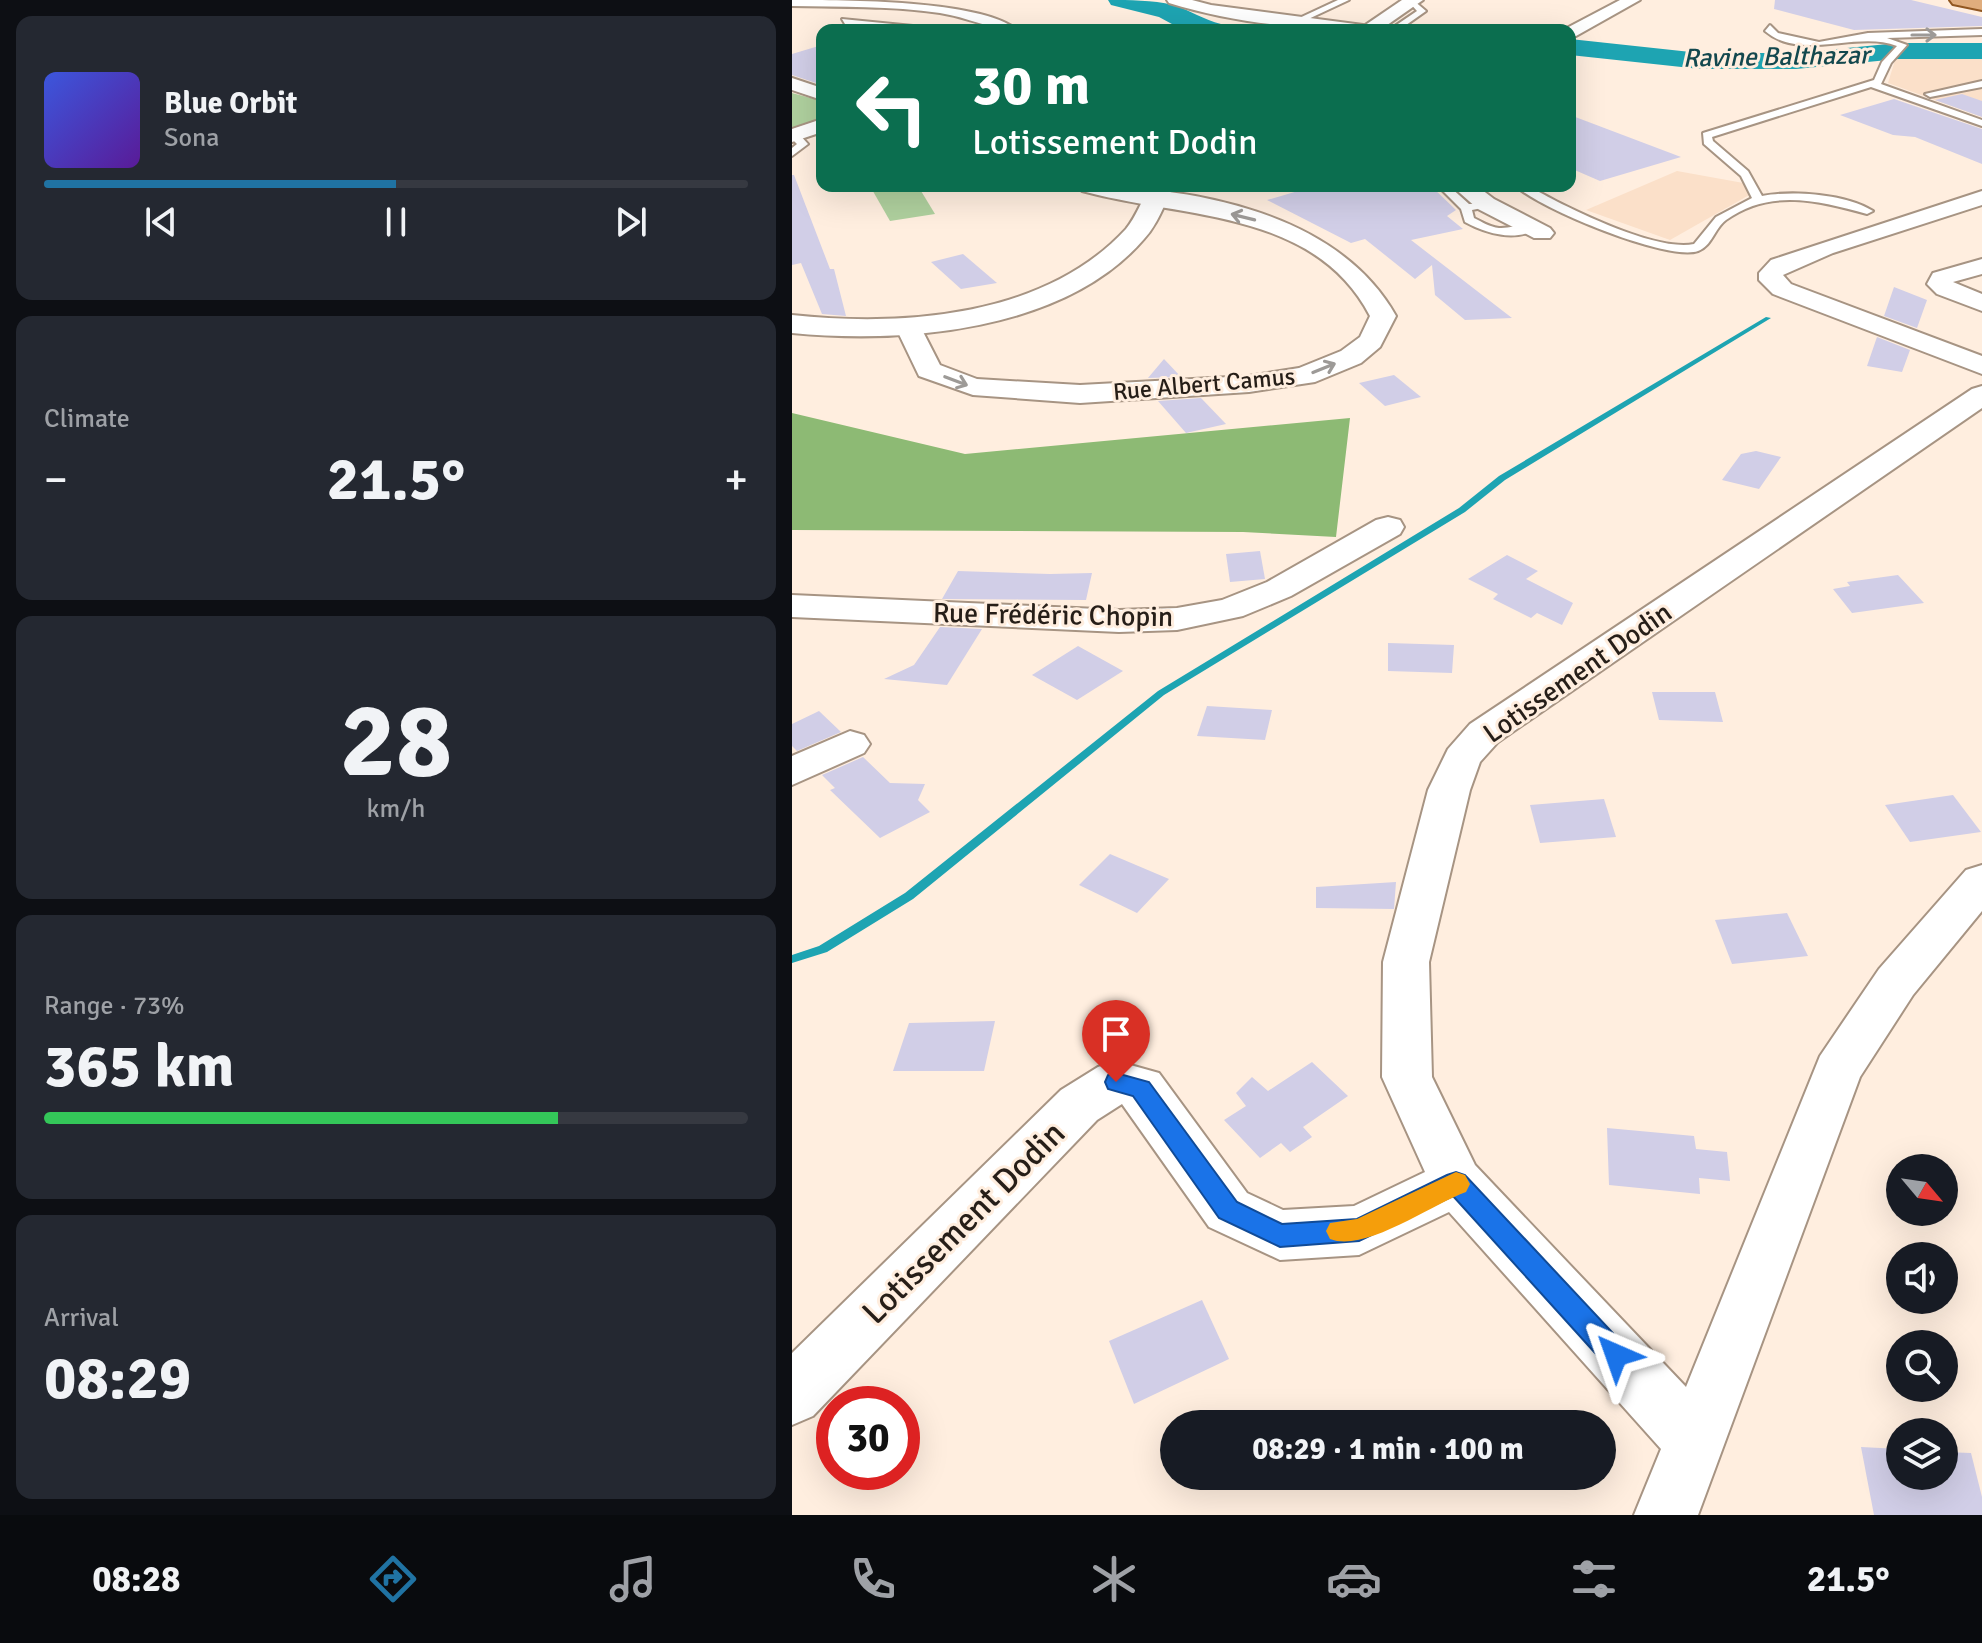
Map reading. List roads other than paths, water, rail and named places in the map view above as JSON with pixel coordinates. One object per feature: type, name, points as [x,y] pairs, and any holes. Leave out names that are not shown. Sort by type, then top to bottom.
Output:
[{"type":"main road","points":[[1959,0],[1982,5]]},
{"type":"main road","points":[[1375,24],[1412,1]]},
{"type":"main road","points":[[792,324],[849,329],[908,326],[1015,306],[1069,286],[1104,262],[1135,235],[1158,192]]},
{"type":"street","points":[[1178,0],[1209,10],[1325,24]]},
{"type":"street","points":[[792,1],[889,2],[947,9],[989,18],[999,24]]},
{"type":"street","points":[[1576,28],[1621,2]]},
{"type":"street","points":[[792,84],[816,92]]},
{"type":"street","points":[[793,141],[816,128]]},
{"type":"street","name":"Rue Albert Camus","points":[[908,326],[929,370],[973,387],[1080,394],[1249,384],[1305,376],[1351,357],[1371,341],[1383,316],[1375,298],[1332,255],[1308,240],[1269,223],[1158,192]]},
{"type":"street","points":[[1982,198],[1825,248],[1780,265],[1771,273],[1771,280],[1782,289],[1982,366]]},
{"type":"street","points":[[1471,199],[1537,230]]},
{"type":"street","points":[[1929,344],[1972,321],[1940,284],[1942,278],[1982,266]]},
{"type":"street","name":"Lotissement Dodin","points":[[1696,1442],[1456,1182],[1407,1077],[1406,962],[1449,790],[1462,758],[1484,733],[1982,395]]},
{"type":"street","name":"Rue Frédéric Chopin","points":[[792,606],[1119,621],[1177,619],[1231,609],[1279,589],[1388,527]]},
{"type":"street","points":[[792,772],[850,744]]},
{"type":"street","points":[[1666,1515],[1838,1070],[1896,982],[1982,881]]},
{"type":"street","name":"Lotissement Dodin","points":[[792,1395],[1079,1105],[1116,1082],[1141,1088],[1228,1210],[1280,1235],[1359,1230],[1456,1182]]},
{"type":"lane","points":[[1299,20],[1345,0]]},
{"type":"lane","points":[[1402,24],[1422,11],[1412,1]]},
{"type":"lane","points":[[845,21],[871,24]]},
{"type":"lane","points":[[1770,28],[1769,31],[1775,35],[1809,44],[1828,44],[1854,38],[1982,32]]},
{"type":"lane","points":[[1854,38],[1893,41],[1903,45],[1887,62],[1874,85]]},
{"type":"lane","points":[[1930,94],[1982,84]]},
{"type":"lane","points":[[1758,199],[1756,188],[1746,172],[1708,142],[1707,135],[1874,85],[1982,123]]},
{"type":"lane","points":[[1532,192],[1560,207],[1674,250],[1697,248],[1707,241],[1719,219],[1758,199],[1815,196],[1867,211]]},
{"type":"waterway","name":"Ravine Balthazar","points":[[1120,0],[1168,11],[1191,24]]},
{"type":"waterway","name":"Ravine Balthazar","points":[[1576,48],[1700,61],[1796,61],[1898,51],[1982,51]]},
{"type":"waterway","points":[[792,959],[823,949],[909,896],[1161,693],[1462,510],[1502,478],[1768,318]]}]
